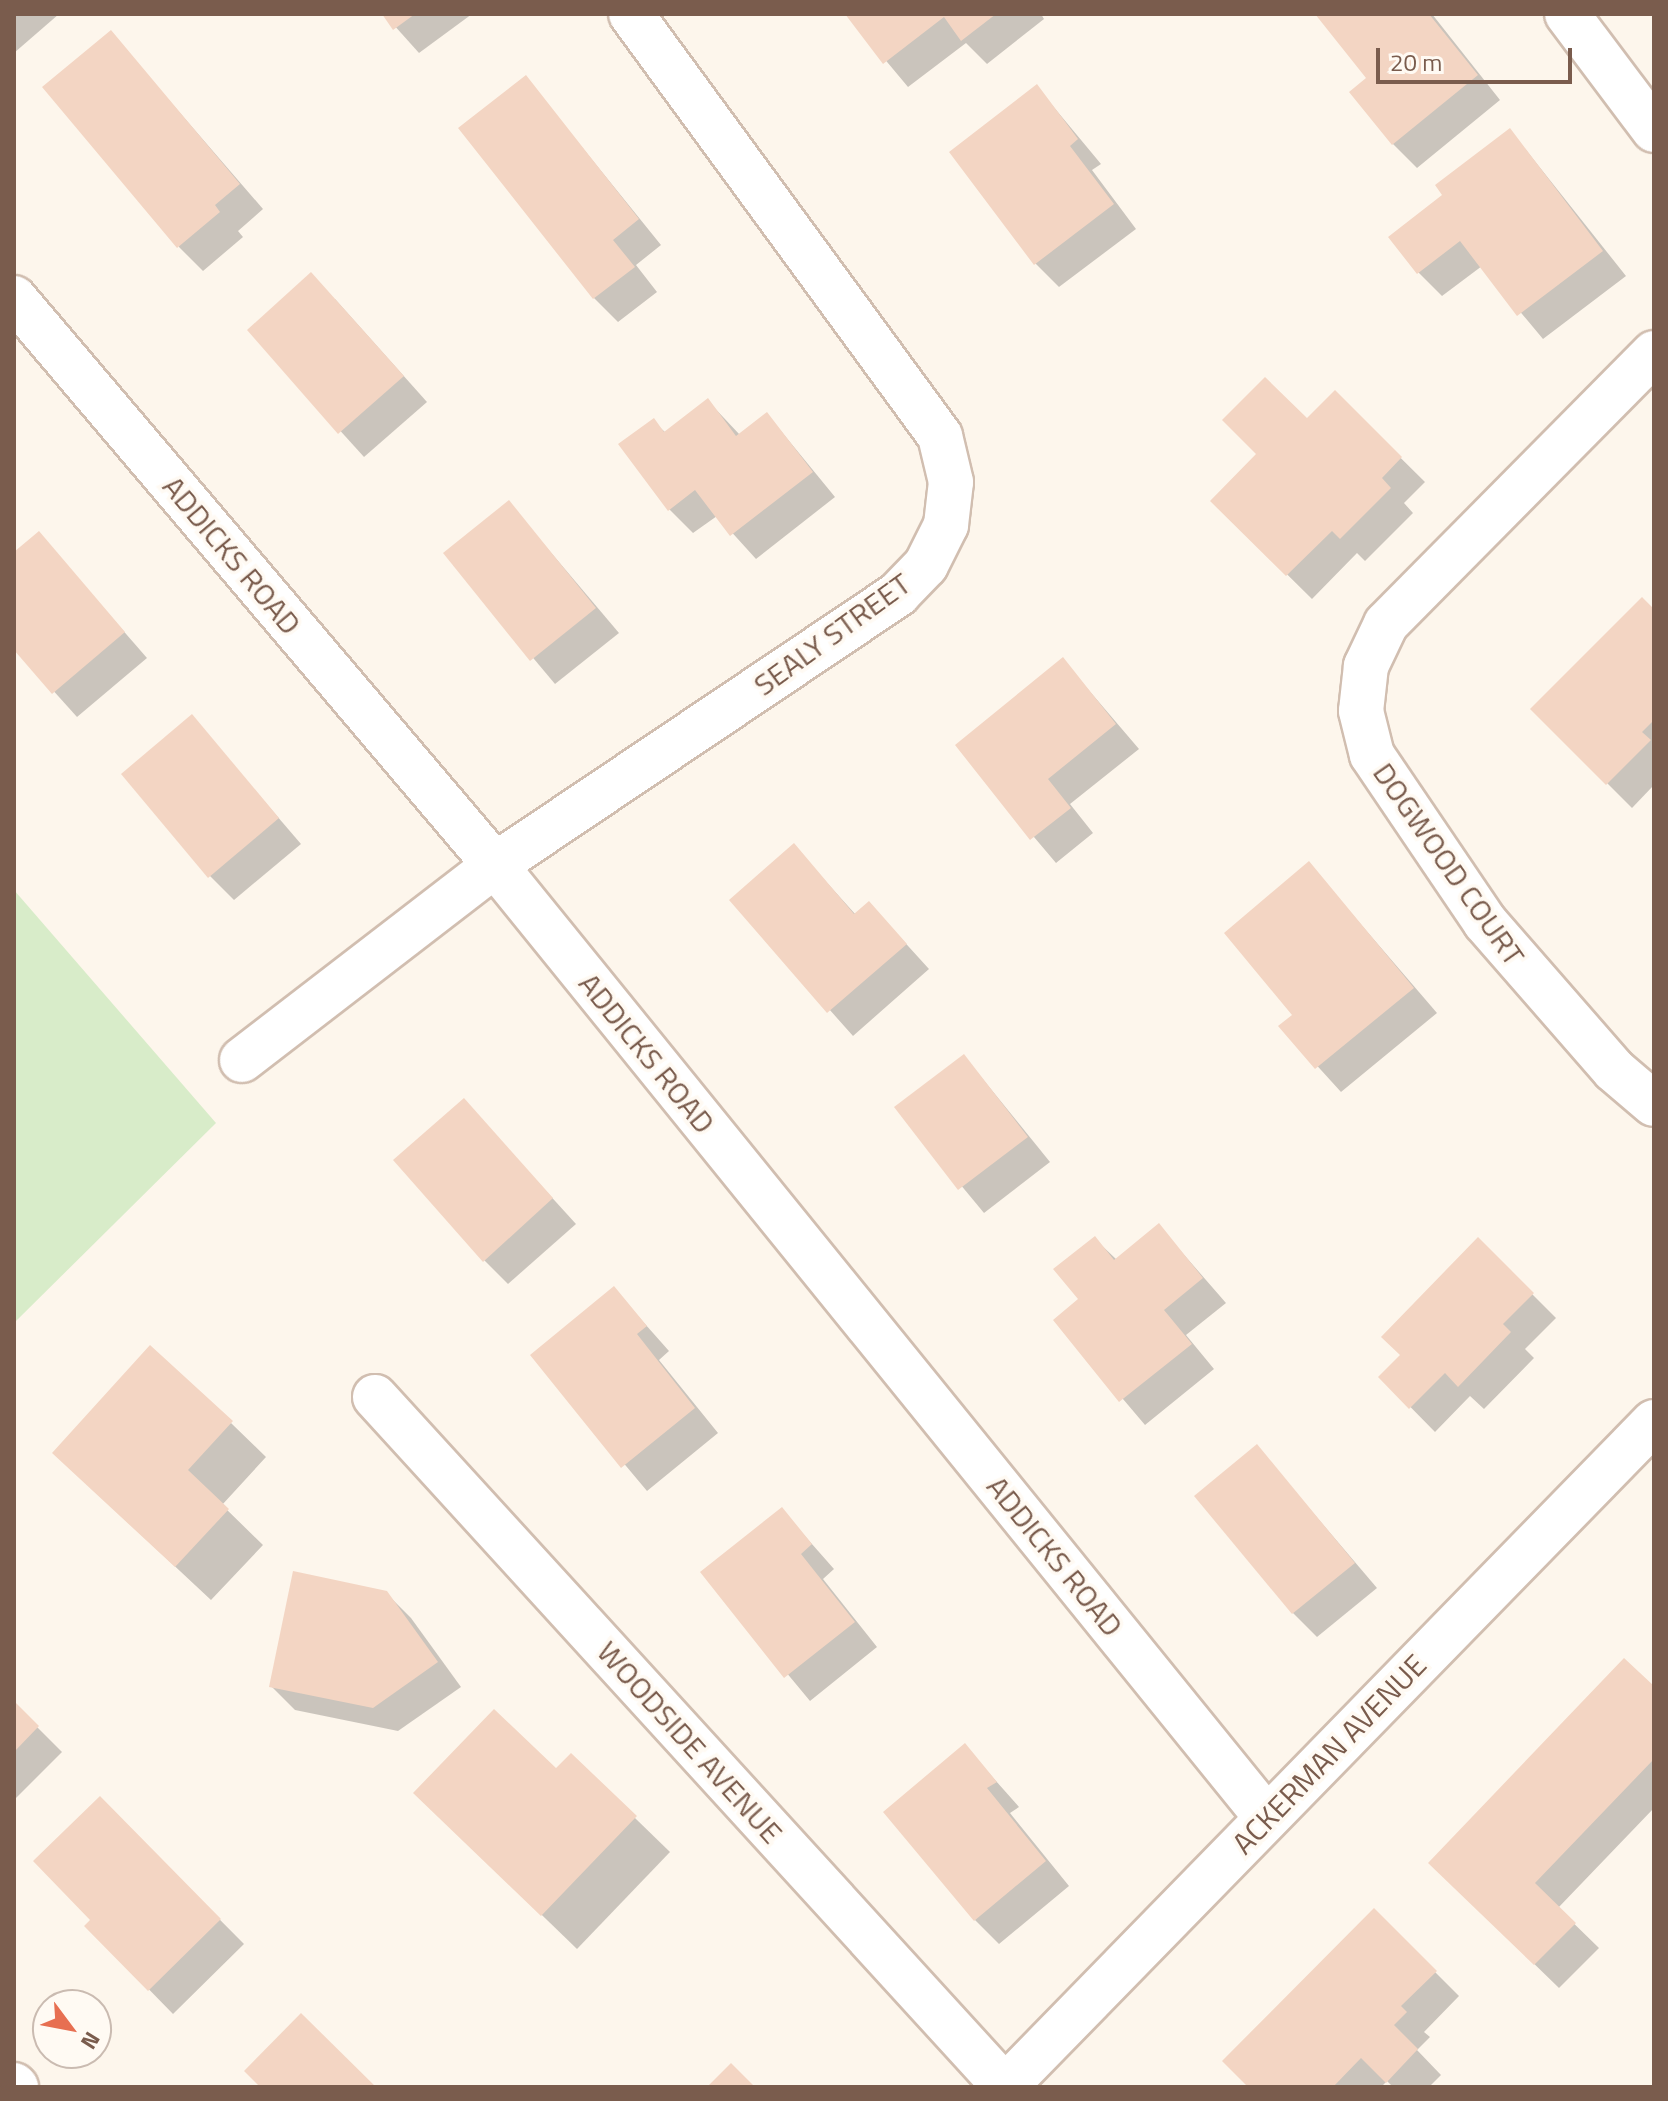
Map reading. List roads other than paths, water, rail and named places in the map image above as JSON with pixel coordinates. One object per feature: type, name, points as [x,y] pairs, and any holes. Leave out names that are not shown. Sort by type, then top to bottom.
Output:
[{"type":"street","name":"SEALY STREET","points":[[242,1060],[495,865],[898,594],[926,565],[946,525],[951,482],[940,436],[631,14]]},
{"type":"street","points":[[1567,14],[1654,130]]},
{"type":"street","name":"ADDICKS ROAD","points":[[14,298],[495,865],[1267,1818]]},
{"type":"street","name":"DOGWOOD COURT","points":[[1654,353],[1386,624],[1366,666],[1361,711],[1372,755],[1485,922],[1614,1070],[1654,1104]]},
{"type":"street","name":"WOODSIDE AVENUE","points":[[375,1397],[1005,2087]]},
{"type":"street","name":"ACKERMAN AVENUE","points":[[1005,2087],[1654,1422]]}]
